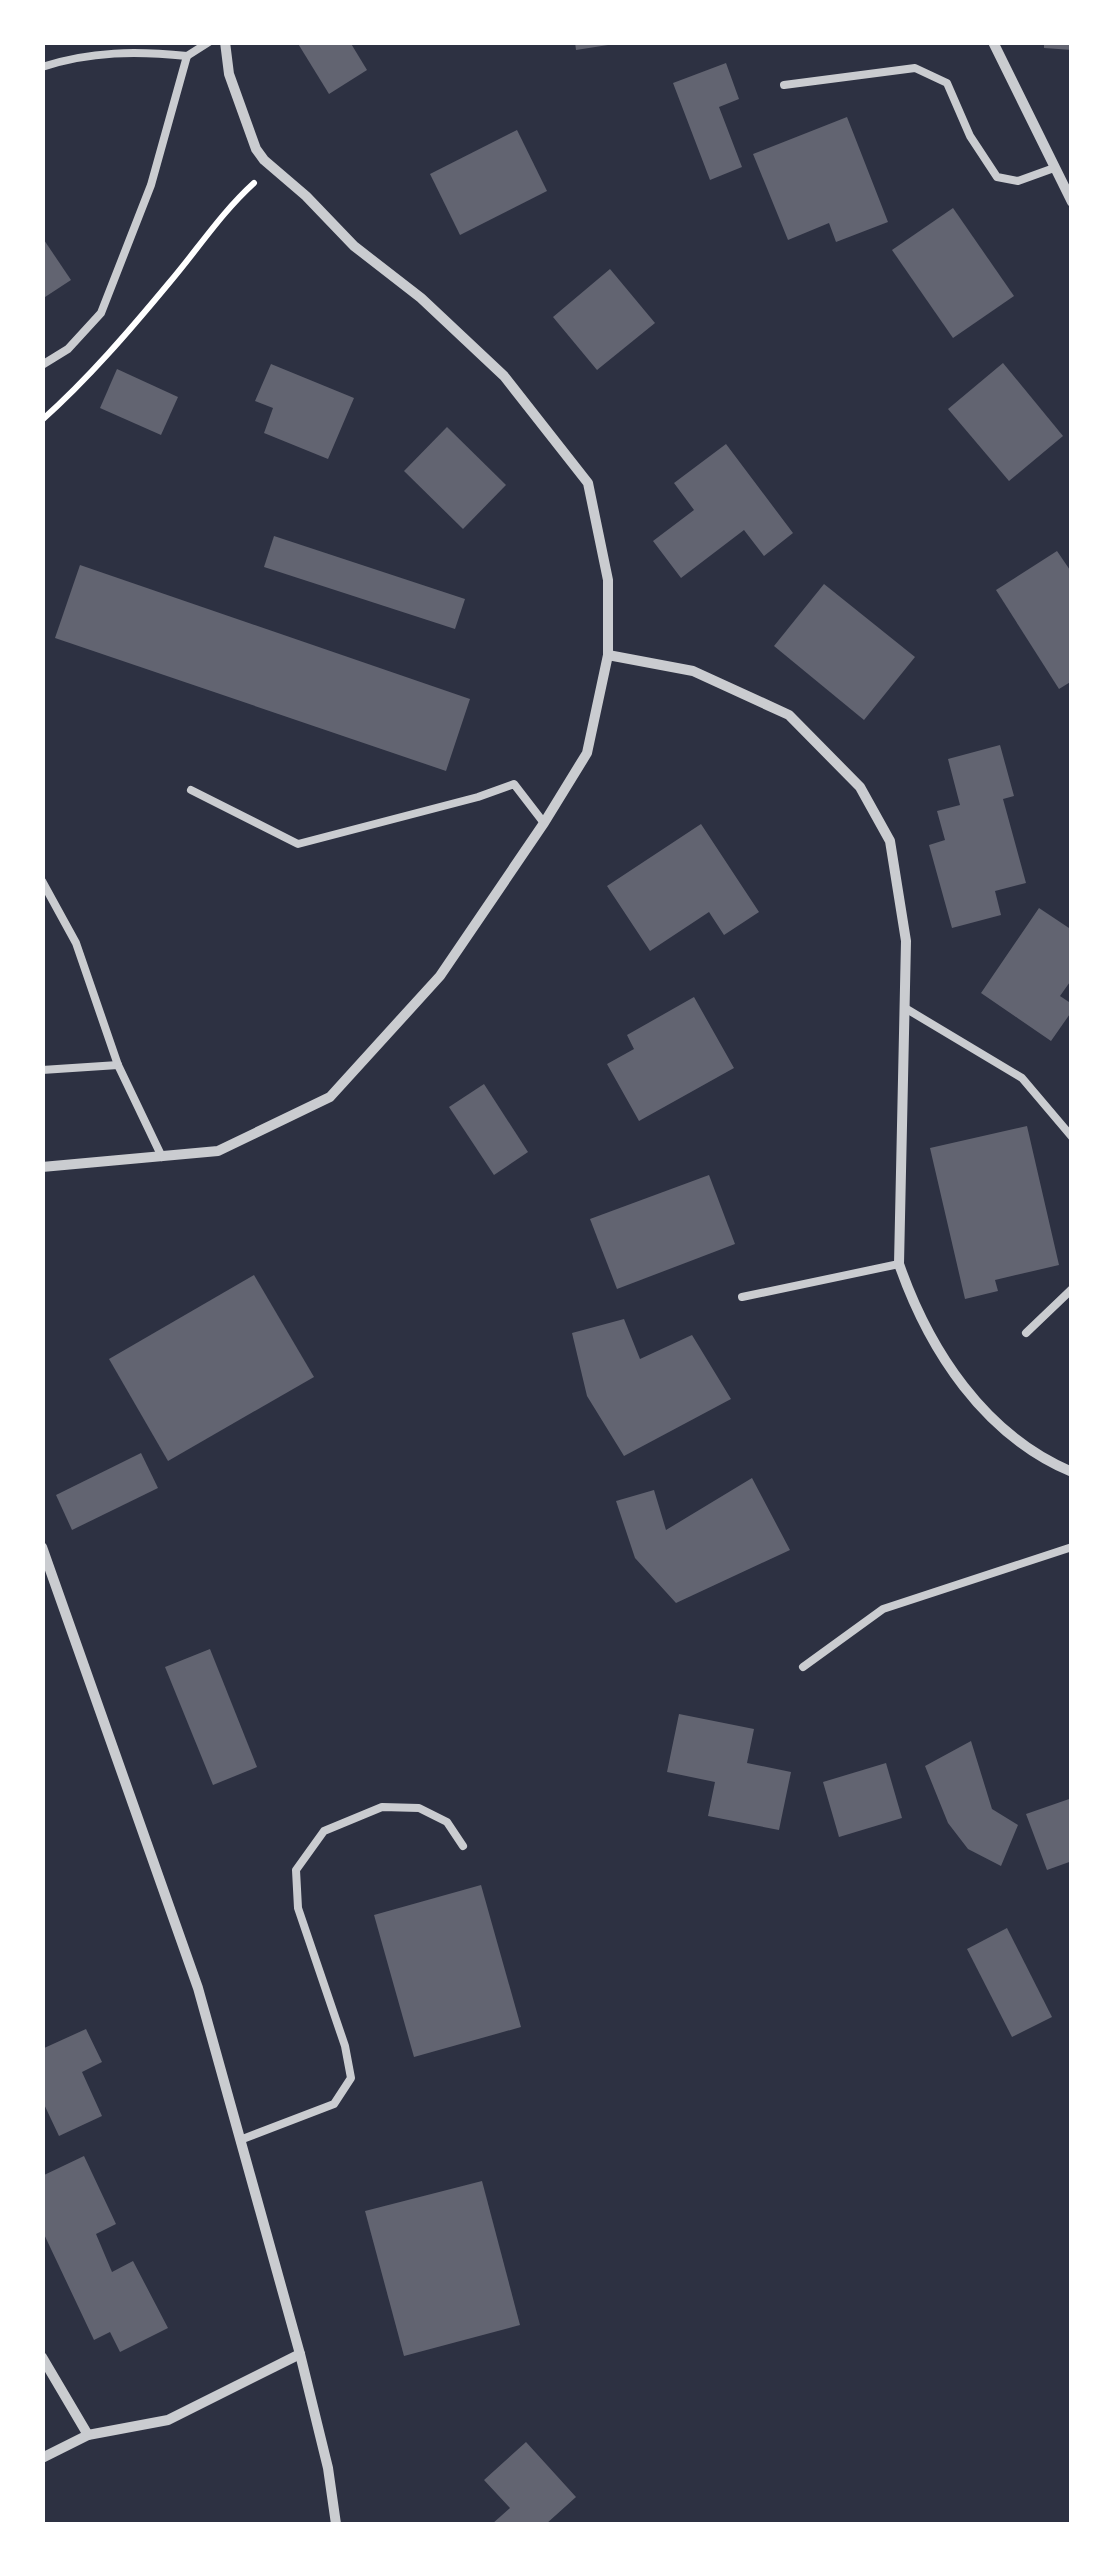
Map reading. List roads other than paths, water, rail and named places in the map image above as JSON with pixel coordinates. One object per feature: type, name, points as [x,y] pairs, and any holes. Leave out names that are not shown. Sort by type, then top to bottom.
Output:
[{"type":"street","points":[[42,1168],[218,1151],[330,1097],[440,976],[544,823],[587,754],[608,655],[608,580],[588,482],[504,376],[421,298],[354,246],[256,149],[229,74],[225,42]]},
{"type":"street","points":[[993,42],[1072,202]]},
{"type":"street","points":[[608,655],[693,672],[788,715],[860,787],[890,841],[906,942],[900,1264],[915,1309],[945,1365],[990,1417],[1053,1464],[1072,1472]]},
{"type":"street","points":[[42,1547],[198,1988],[300,2354],[328,2468],[336,2524]]},
{"type":"street","points":[[42,2458],[88,2435],[168,2420],[300,2354]]},
{"type":"street","points":[[42,2357],[88,2435]]},
{"type":"lane","points":[[42,67],[98,54],[136,51],[187,56],[209,42]]},
{"type":"lane","points":[[42,366],[68,349],[101,313],[151,185],[187,56]]},
{"type":"lane","points":[[784,85],[915,68],[947,83],[970,136],[996,177],[1018,181],[1054,168]]},
{"type":"lane","points":[[191,790],[298,844],[478,798],[514,784],[544,823]]},
{"type":"lane","points":[[42,881],[76,944],[118,1065],[162,1156]]},
{"type":"lane","points":[[905,1008],[1022,1078],[1072,1138]]},
{"type":"lane","points":[[42,1070],[118,1065]]},
{"type":"lane","points":[[742,1297],[900,1264]]},
{"type":"lane","points":[[1026,1333],[1072,1289]]},
{"type":"lane","points":[[803,1667],[884,1609],[1072,1547]]},
{"type":"lane","points":[[240,2140],[334,2104],[351,2078],[345,2046],[298,1908],[296,1870],[324,1831],[382,1808],[418,1808],[447,1822],[464,1846]]}]
